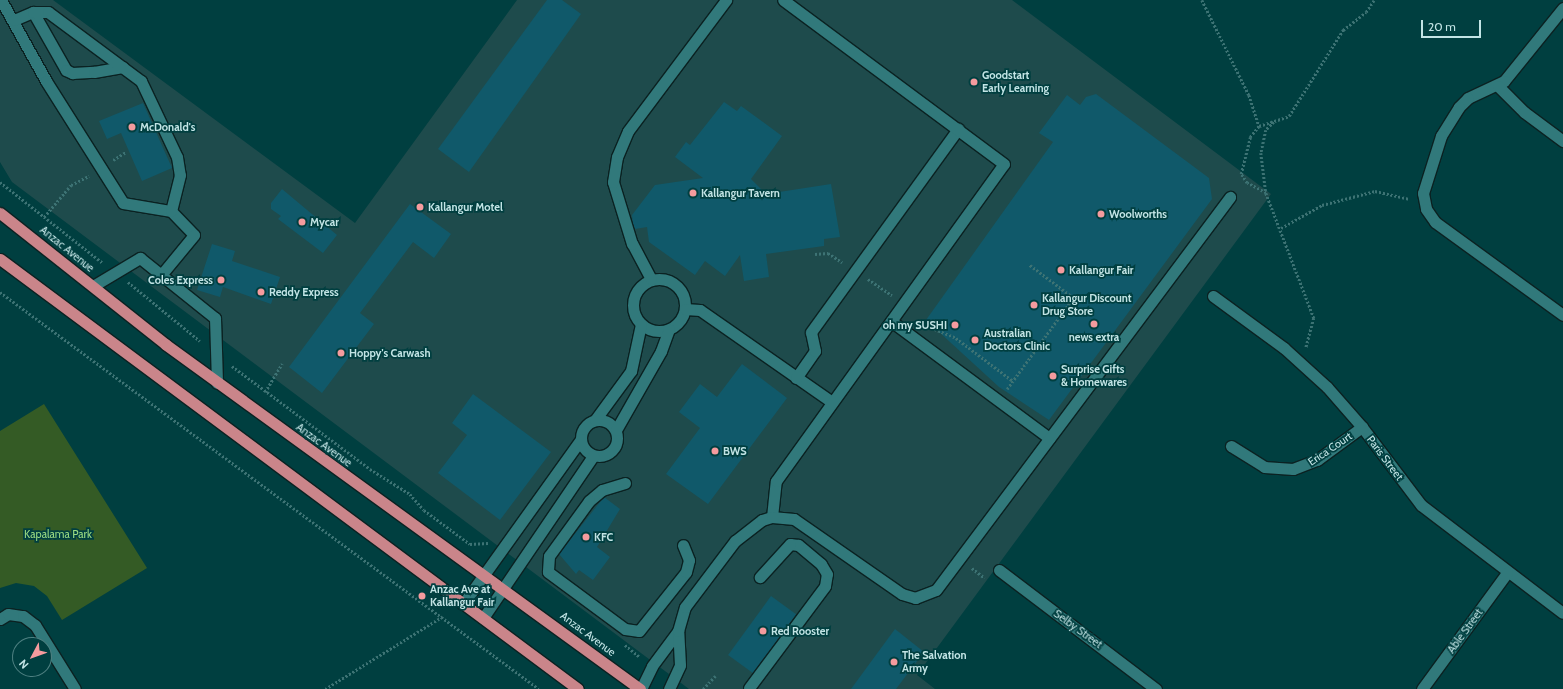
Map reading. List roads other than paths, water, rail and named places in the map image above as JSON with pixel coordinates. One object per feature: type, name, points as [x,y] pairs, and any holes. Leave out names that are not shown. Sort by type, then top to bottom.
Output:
[{"type":"highway","name":"Anzac Avenue","points":[[0,213],[217,383],[641,689]]},
{"type":"highway","points":[[0,259],[578,689]]},
{"type":"street","points":[[1,0],[14,20],[46,81],[123,203],[171,211],[194,235],[161,275]]},
{"type":"street","points":[[651,279],[632,244],[613,182],[617,157],[628,131],[726,0]]},
{"type":"street","points":[[772,517],[776,481],[1004,164],[783,0]]},
{"type":"street","points":[[1563,8],[1498,86],[1468,98],[1448,122],[1425,185],[1423,201],[1435,222],[1563,315]]},
{"type":"street","points":[[14,20],[33,12],[53,15],[141,81],[177,157],[180,175],[171,211]]},
{"type":"street","points":[[33,12],[66,70],[72,74],[123,67]]},
{"type":"street","points":[[1498,86],[1524,112],[1563,141]]},
{"type":"street","points":[[796,378],[815,351],[811,332],[958,129]]},
{"type":"street","points":[[641,689],[678,631],[686,607],[726,551],[743,532],[772,517],[794,519],[805,525],[902,594],[915,598],[926,596],[960,559],[1230,197]]},
{"type":"street","points":[[93,286],[140,258],[215,318],[214,352],[217,383]]},
{"type":"street","points":[[581,439],[585,450],[593,456],[605,456],[615,448],[616,430],[661,351],[669,329],[682,317],[685,309],[682,294],[673,283],[651,279],[639,287],[633,300],[634,313],[641,324],[654,331],[669,329]]},
{"type":"street","name":"Paris Street","points":[[1213,296],[1300,361],[1362,427],[1421,505],[1507,573],[1563,613]]},
{"type":"street","points":[[685,309],[700,310],[832,402]]},
{"type":"street","points":[[891,321],[1049,438]]},
{"type":"street","points":[[463,604],[499,550],[581,439],[583,429],[595,420],[631,371],[641,324]]},
{"type":"street","points":[[595,420],[607,422],[616,430]]},
{"type":"street","name":"Erica Court","points":[[1231,446],[1264,467],[1293,469],[1317,460],[1362,427]]},
{"type":"street","points":[[483,618],[593,456]]},
{"type":"street","points":[[625,483],[602,490],[589,501],[548,556],[548,572],[625,629],[639,631],[686,572],[689,560],[683,545]]},
{"type":"street","points":[[749,688],[825,586],[827,574],[821,564],[798,545],[790,544],[760,577]]},
{"type":"street","name":"Selby Street","points":[[999,570],[1156,689]]},
{"type":"street","name":"Able Street","points":[[1422,689],[1507,573]]},
{"type":"street","points":[[0,619],[8,614],[23,616],[35,625],[74,689]]},
{"type":"street","points":[[669,689],[680,665],[678,631]]},
{"type":"place","name":"Goodstart Early Learning","points":[[974,82]]},
{"type":"place","name":"McDonald's","points":[[132,127]]},
{"type":"place","name":"Kallangur Tavern","points":[[693,193]]},
{"type":"place","name":"Kallangur Motel","points":[[420,207]]},
{"type":"place","name":"Woolworths","points":[[1101,214]]},
{"type":"place","name":"Mycar","points":[[302,222]]},
{"type":"place","name":"Kallangur Fair","points":[[1061,270]]},
{"type":"place","name":"Coles Express","points":[[221,280]]},
{"type":"place","name":"Reddy Express","points":[[261,292]]},
{"type":"place","name":"Kallangur Discount Drug Store","points":[[1034,305]]},
{"type":"place","name":"news extra","points":[[1094,324]]},
{"type":"place","name":"oh my SUSHI","points":[[955,325]]},
{"type":"place","name":"Australian Doctors Clinic","points":[[975,340]]},
{"type":"place","name":"Hoppy's Carwash","points":[[341,353]]},
{"type":"place","name":"Surprise Gifts & Homewares","points":[[1053,376]]},
{"type":"place","name":"BWS","points":[[715,451]]},
{"type":"place","name":"KFC","points":[[586,537]]},
{"type":"place","name":"Anzac Ave at Kallangur Fair","points":[[422,596]]},
{"type":"place","name":"Red Rooster","points":[[763,631]]},
{"type":"place","name":"The Salvation Army","points":[[894,662]]},
{"type":"park label","name":"Kapalama Park","points":[[58,534]]}]
